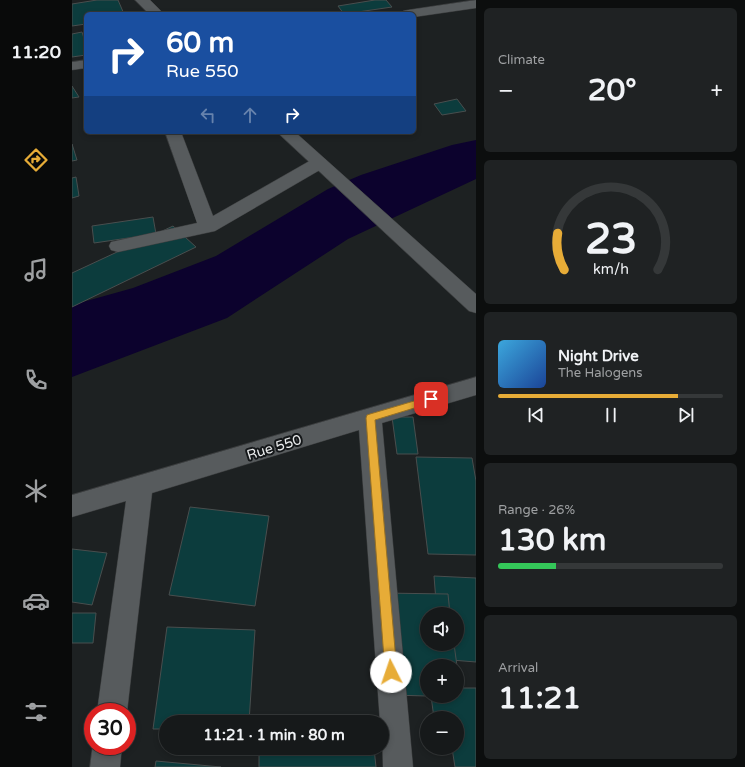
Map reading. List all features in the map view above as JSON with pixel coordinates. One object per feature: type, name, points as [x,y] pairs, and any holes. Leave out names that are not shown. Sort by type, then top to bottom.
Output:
[{"type":"street","points":[[142,0],[155,12]]},
{"type":"street","points":[[416,13],[476,4]]},
{"type":"street","points":[[72,66],[84,64]]},
{"type":"street","points":[[174,134],[208,227]]},
{"type":"street","points":[[287,134],[476,306]]},
{"type":"street","points":[[118,246],[208,227],[319,163]]},
{"type":"street","name":"Rue 550","points":[[72,506],[476,386]]},
{"type":"street","points":[[370,418],[398,767]]},
{"type":"street","points":[[113,703],[140,487]]},
{"type":"street","points":[[105,767],[106,755]]},
{"type":"shaded area","points":[[476,140],[476,179],[348,239],[227,318],[72,377],[72,305],[133,288],[216,256],[328,189],[361,175],[452,145]]},
{"type":"building","points":[[97,0],[118,0],[123,12],[84,12],[84,24],[72,26],[72,4]]},
{"type":"building","points":[[375,0],[386,0],[392,7],[358,12],[342,12],[338,6]]},
{"type":"building","points":[[82,32],[84,38],[84,55],[72,57],[72,34]]},
{"type":"building","points":[[72,86],[79,97],[72,98]]},
{"type":"building","points":[[457,99],[466,111],[442,115],[434,104]]},
{"type":"building","points":[[72,144],[77,160],[72,161]]},
{"type":"building","points":[[76,177],[79,196],[72,198],[72,178]]},
{"type":"building","points":[[153,217],[156,234],[94,243],[92,226]]},
{"type":"building","points":[[173,226],[196,247],[72,307],[72,273]]},
{"type":"building","points":[[392,417],[413,417],[418,454],[397,454]]},
{"type":"building","points":[[416,457],[472,458],[476,481],[476,555],[428,554]]},
{"type":"building","points":[[190,507],[269,516],[255,606],[169,595]]},
{"type":"building","points":[[72,549],[107,553],[92,605],[72,602]]},
{"type":"building","points":[[434,576],[476,578],[476,662],[464,661],[464,659],[439,659],[438,651],[464,651],[464,607],[436,607]]},
{"type":"building","points":[[383,593],[448,594],[449,607],[420,607],[420,651],[455,651],[456,659],[420,659],[420,696],[391,695]]},
{"type":"building","points":[[72,613],[96,613],[93,643],[72,643]]},
{"type":"building","points":[[167,627],[255,630],[249,715],[159,715],[159,729],[153,729]]},
{"type":"building","points":[[464,688],[476,688],[476,767],[455,767],[453,755],[464,755],[464,711],[433,711],[432,703],[464,703]]},
{"type":"building","points":[[259,755],[375,755],[376,767],[259,767]]},
{"type":"building","points":[[156,761],[221,767],[155,767]]},
{"type":"route","points":[[391,672],[370,418],[431,399]]}]
